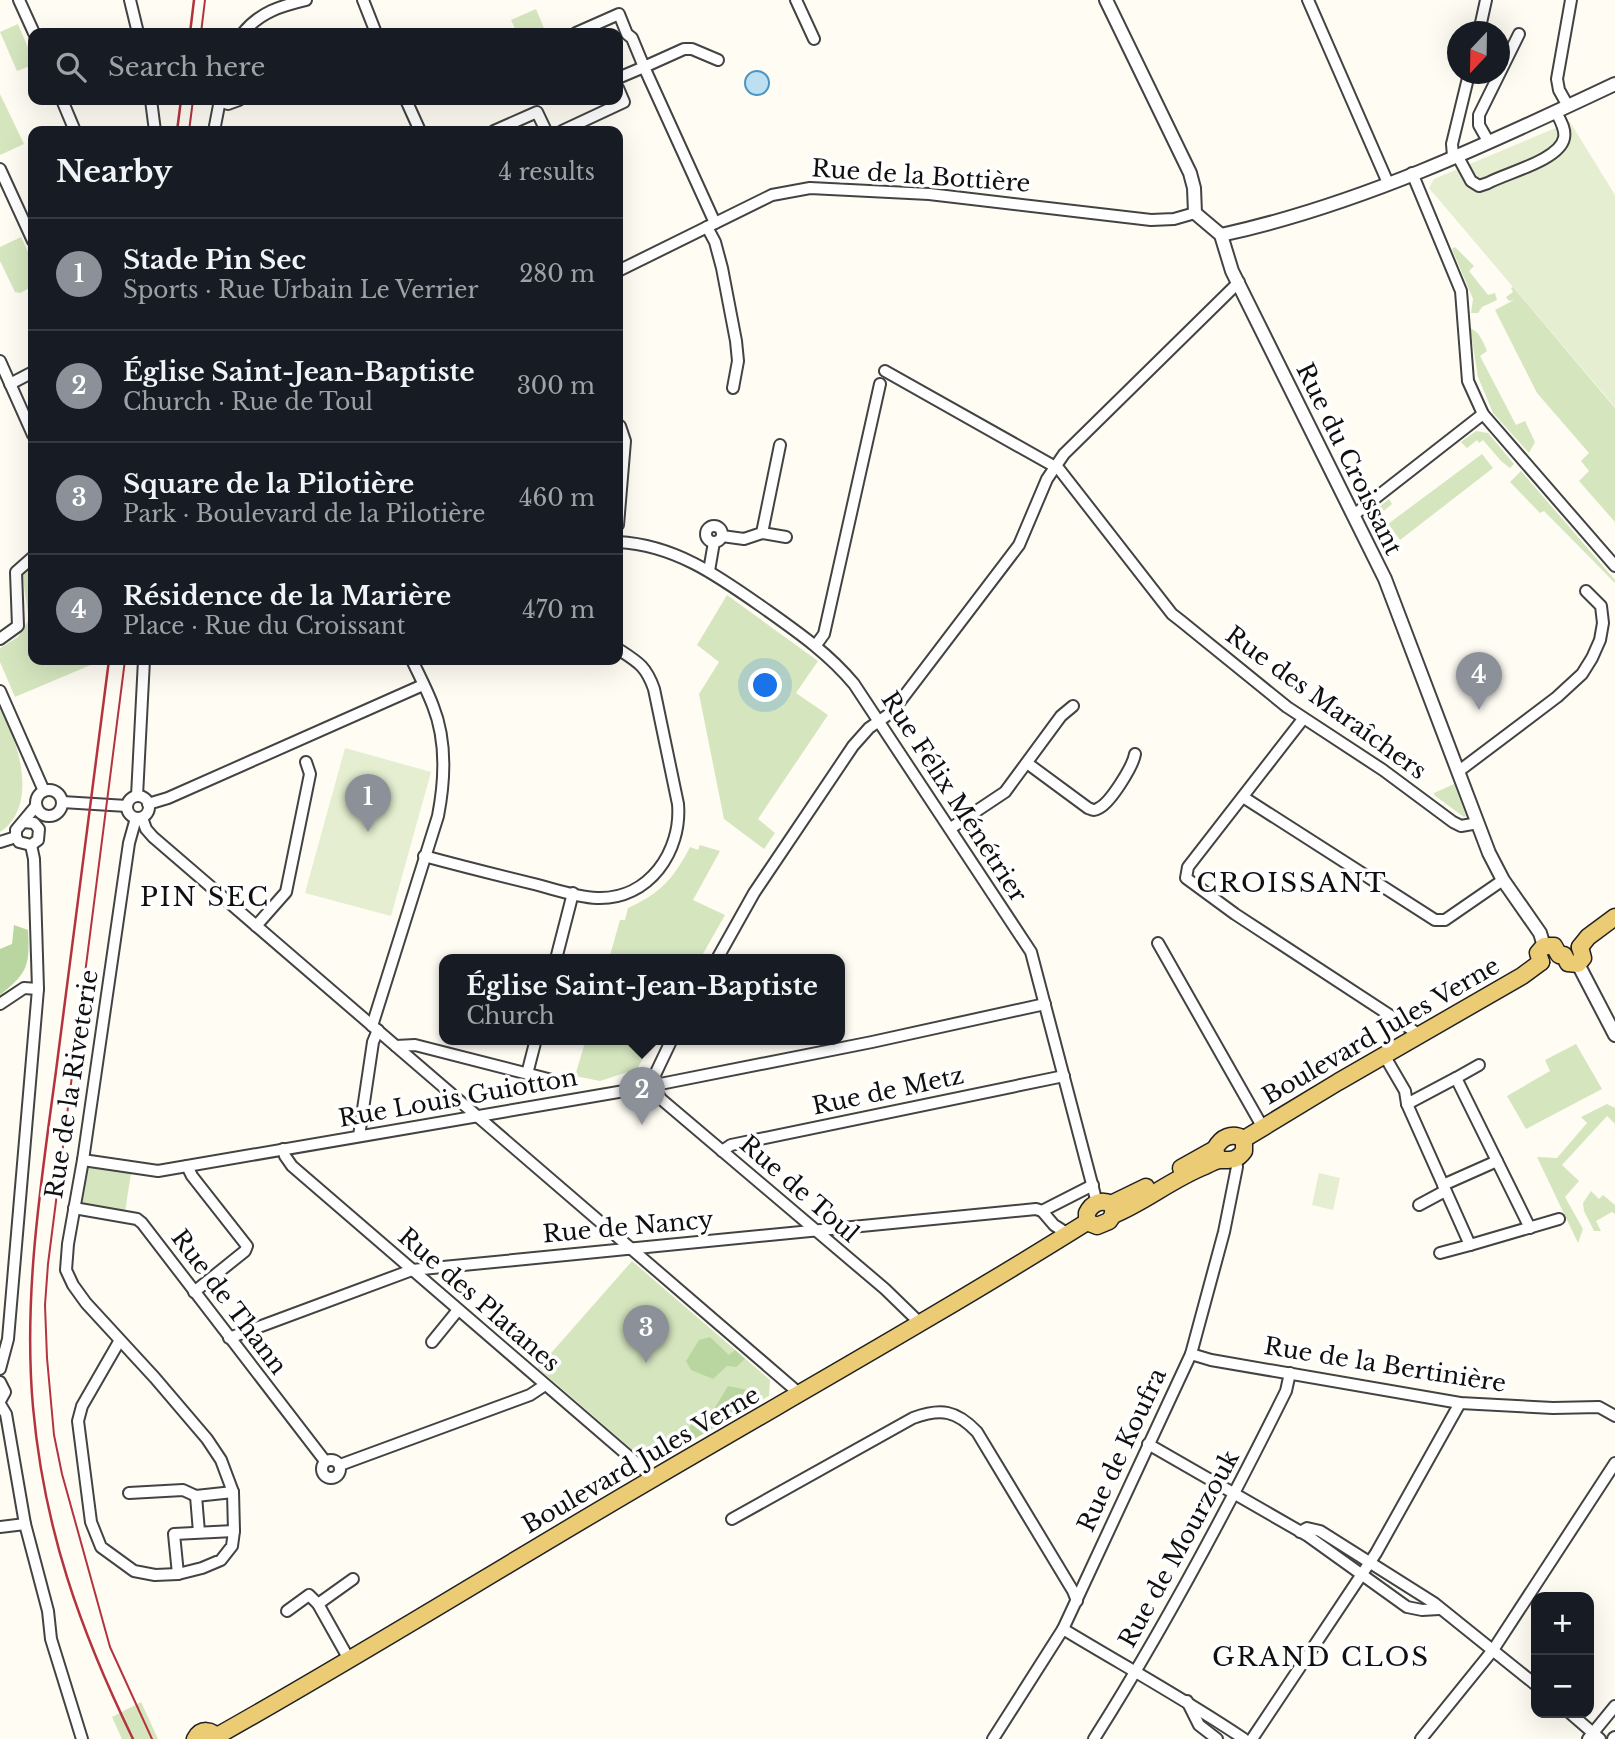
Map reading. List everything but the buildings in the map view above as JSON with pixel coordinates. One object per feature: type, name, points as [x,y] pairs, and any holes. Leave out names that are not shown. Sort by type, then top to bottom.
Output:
[{"type":"main road","points":[[1567,958],[1583,958],[1580,947],[1588,937],[1615,917]]},
{"type":"main road","name":"Boulevard Jules Verne","points":[[1244,1139],[1533,969],[1542,954]]},
{"type":"main road","name":"Boulevard Jules Verne","points":[[1542,954],[1547,965],[1567,958]]},
{"type":"main road","points":[[1107,1207],[1224,1156],[1244,1151],[1244,1139],[1228,1136],[1221,1141],[1224,1156]]},
{"type":"main road","name":"Boulevard Jules Verne","points":[[217,1738],[654,1478],[921,1324],[1087,1222],[1102,1225],[1109,1222],[1107,1207]]},
{"type":"main road","points":[[195,1739],[199,1733],[206,1731],[217,1738]]},
{"type":"street","points":[[19,0],[32,28]]},
{"type":"street","points":[[130,0],[137,28]]},
{"type":"street","points":[[248,28],[264,13],[306,0]]},
{"type":"street","points":[[363,0],[374,28]]},
{"type":"street","points":[[796,0],[814,39]]},
{"type":"street","points":[[1106,0],[1190,173],[1194,188],[1195,213],[1221,235],[1311,212],[1388,183],[1615,84]]},
{"type":"street","points":[[1308,0],[1388,183]]},
{"type":"street","points":[[1481,21],[1486,0]]},
{"type":"street","points":[[1467,84],[1452,144],[1455,155],[1471,181],[1479,186],[1488,183],[1549,156],[1558,149],[1564,141],[1564,130],[1557,79],[1571,0]]},
{"type":"street","points":[[587,28],[619,14],[621,28]]},
{"type":"street","points":[[1488,141],[1479,125],[1479,115],[1519,34]]},
{"type":"street","points":[[623,36],[632,38],[711,225],[736,341],[738,361],[733,388]]},
{"type":"street","points":[[623,76],[684,49],[692,49],[718,60]]},
{"type":"street","points":[[64,105],[73,126]]},
{"type":"street","points":[[152,105],[154,126]]},
{"type":"street","points":[[215,126],[219,105]]},
{"type":"street","points":[[408,105],[418,126]]},
{"type":"street","points":[[573,126],[618,105]]},
{"type":"street","points":[[505,126],[537,112],[544,126]]},
{"type":"street","points":[[1412,173],[1461,291],[1468,381],[1483,414],[1615,566]]},
{"type":"street","points":[[1,175],[28,231]]},
{"type":"street","name":"Rue de la Bottière","points":[[623,269],[772,195],[810,188],[929,194],[1151,220],[1174,219],[1195,213]]},
{"type":"street","name":"Rue du Croissant","points":[[1221,235],[1228,259],[1355,514],[1389,590],[1489,853],[1503,880],[1540,933],[1542,954]]},
{"type":"street","points":[[720,954],[754,893],[853,746],[869,728],[892,712],[1019,545],[1055,466],[1108,410],[1239,282]]},
{"type":"street","points":[[0,361],[28,425]]},
{"type":"street","points":[[885,371],[1055,466]]},
{"type":"street","points":[[10,384],[28,375]]},
{"type":"street","points":[[816,645],[824,634],[880,384]]},
{"type":"street","points":[[1355,514],[1483,414]]},
{"type":"street","points":[[623,435],[623,465]]},
{"type":"street","points":[[762,533],[780,445]]},
{"type":"street","name":"Rue des Maraîchers","points":[[1055,466],[1172,614],[1303,719],[1383,770],[1453,822],[1461,826],[1478,823]]},
{"type":"street","points":[[709,571],[718,539],[744,539],[762,533],[786,537]]},
{"type":"street","name":"Rue Félix Ménétrier","points":[[623,542],[666,551],[709,571],[816,645],[854,684],[1031,952],[1093,1185],[1107,1207]]},
{"type":"street","points":[[0,639],[18,626],[16,572],[28,561]]},
{"type":"street","points":[[1459,771],[1557,697],[1592,659],[1603,623],[1601,606],[1586,591]]},
{"type":"street","points":[[424,856],[598,898],[633,890],[657,872],[667,860],[677,835],[678,804],[654,689],[644,667],[623,652]]},
{"type":"street","points":[[137,796],[144,665]]},
{"type":"street","points":[[359,1136],[375,1028],[443,791],[444,764],[434,708],[414,665]]},
{"type":"street","points":[[148,804],[168,798],[423,685]]},
{"type":"street","points":[[0,691],[44,790]]},
{"type":"street","points":[[951,828],[1005,792],[1061,716],[1073,706]]},
{"type":"street","points":[[1303,719],[1185,874],[1190,883],[1420,1035]]},
{"type":"street","points":[[1027,763],[1093,810],[1103,805],[1132,766],[1135,754]]},
{"type":"street","points":[[256,926],[286,892],[310,774],[306,762]]},
{"type":"street","points":[[44,790],[56,791],[62,802]]},
{"type":"street","points":[[44,790],[37,798],[36,806],[40,813],[51,816]]},
{"type":"street","points":[[139,818],[147,813],[148,804],[144,798],[137,796],[129,800],[129,814],[139,818],[153,837],[800,1394]]},
{"type":"street","points":[[1243,797],[1435,920],[1446,920],[1503,880]]},
{"type":"street","points":[[62,802],[85,801],[127,806]]},
{"type":"street","points":[[16,837],[22,844],[31,845],[38,840],[40,832],[51,816],[58,812],[62,802]]},
{"type":"street","points":[[16,837],[18,827],[36,806]]},
{"type":"street","name":"Rue de la Riveterie","points":[[139,818],[126,859],[66,1270],[86,1303],[207,1439],[221,1460],[233,1492],[232,1546],[221,1560],[178,1574]]},
{"type":"street","points":[[23,822],[34,823],[40,832]]},
{"type":"street","points":[[0,842],[16,837]]},
{"type":"street","points":[[0,1369],[8,1339],[38,989],[34,859],[31,845]]},
{"type":"street","points":[[557,954],[573,893]]},
{"type":"street","points":[[1158,943],[1262,1126]]},
{"type":"street","points":[[1567,958],[1615,1035]]},
{"type":"street","points":[[0,1004],[24,988],[38,989]]},
{"type":"street","name":"Rue Louis Guiotton","points":[[83,1160],[158,1171],[652,1085],[872,1042],[1045,1004]]},
{"type":"street","points":[[397,1046],[415,1045],[551,1080]]},
{"type":"street","points":[[527,1074],[534,1045]]},
{"type":"street","points":[[652,1085],[669,1045]]},
{"type":"street","points":[[1384,1055],[1405,1091],[1407,1104],[1470,1245]]},
{"type":"street","points":[[1407,1104],[1479,1065]]},
{"type":"street","name":"Rue de Metz","points":[[722,1151],[731,1145],[1065,1076]]},
{"type":"street","points":[[1455,1078],[1530,1228]]},
{"type":"street","name":"Rue de Toul","points":[[652,1085],[661,1099],[885,1289],[921,1324]]},
{"type":"street","name":"Rue des Platanes","points":[[283,1149],[292,1166],[654,1478]]},
{"type":"street","name":"Rue de Koufra","points":[[993,1739],[1063,1629],[1191,1354],[1224,1232],[1237,1167],[1224,1156]]},
{"type":"street","points":[[1419,1205],[1444,1188],[1497,1161]]},
{"type":"street","points":[[187,1166],[247,1246],[245,1251],[194,1292]]},
{"type":"street","name":"Rue de Nancy","points":[[229,1338],[412,1270],[1036,1209],[1042,1211],[1093,1185]]},
{"type":"street","name":"Rue de Thann","points":[[74,1208],[137,1219],[325,1461]]},
{"type":"street","points":[[1042,1211],[1054,1225],[1068,1234]]},
{"type":"street","points":[[1440,1253],[1559,1219]]},
{"type":"street","points":[[432,1342],[458,1310]]},
{"type":"street","points":[[120,1340],[82,1406],[78,1421],[91,1522],[102,1547],[134,1571],[155,1575],[178,1574],[174,1534],[234,1531]]},
{"type":"street","name":"Rue de la Bertinière","points":[[1191,1354],[1212,1360],[1460,1403],[1553,1408],[1599,1407],[1615,1416]]},
{"type":"street","name":"Rue de Mourzouk","points":[[1094,1739],[1136,1673],[1235,1494],[1286,1391],[1290,1373]]},
{"type":"street","points":[[0,1382],[5,1392],[0,1403],[6,1414],[25,1524],[48,1611],[51,1639],[82,1739]]},
{"type":"street","points":[[340,1465],[530,1395],[545,1385]]},
{"type":"street","points":[[1252,1739],[1370,1563],[1460,1403]]},
{"type":"street","points":[[732,1519],[913,1418],[927,1413],[954,1414],[977,1432],[1073,1591],[1076,1601]]},
{"type":"street","points":[[1148,1444],[1300,1532],[1411,1609],[1439,1609]]},
{"type":"street","points":[[332,1460],[340,1465],[337,1476],[328,1478],[322,1472],[325,1461],[332,1460]]},
{"type":"street","points":[[1421,1739],[1493,1650],[1615,1463]]},
{"type":"street","points":[[129,1493],[183,1490],[196,1496],[233,1492]]},
{"type":"street","points":[[196,1496],[200,1532]]},
{"type":"street","points":[[0,1527],[25,1524]]},
{"type":"street","points":[[1300,1532],[1307,1528],[1320,1531],[1434,1603],[1531,1681]]},
{"type":"street","points":[[318,1604],[353,1579]]},
{"type":"street","points":[[287,1611],[309,1595],[318,1604],[349,1661]]},
{"type":"street","points":[[1063,1629],[1191,1703],[1244,1739]]},
{"type":"street","points":[[1191,1703],[1199,1725],[1217,1739]]},
{"type":"street","points":[[1575,1718],[1594,1737],[1615,1706]]},
{"type":"green space","points":[[536,9],[544,28],[515,28],[511,20]]},
{"type":"green space","points":[[18,24],[28,47],[28,67],[17,71],[0,32]]},
{"type":"green space","points":[[0,94],[24,144],[0,155]]},
{"type":"green space","points":[[1570,122],[1615,195],[1615,407],[1429,188],[1434,179]]},
{"type":"green space","points":[[21,237],[28,252],[28,289],[20,293],[15,292],[0,261],[0,247]]},
{"type":"green space","points":[[1455,247],[1474,266],[1469,271],[1488,295],[1495,293],[1497,300],[1482,307],[1478,313],[1471,313],[1473,299],[1452,249]]},
{"type":"green space","points":[[1513,287],[1615,408],[1615,522],[1579,481],[1589,471],[1581,461],[1589,453],[1537,393],[1495,310],[1514,300],[1509,301],[1506,297],[1513,292]]},
{"type":"green space","points":[[1470,328],[1476,332],[1487,351],[1480,356],[1516,425],[1525,421],[1535,442],[1529,453],[1493,413],[1478,377]]},
{"type":"green space","points":[[1476,431],[1488,433],[1514,464],[1510,468],[1483,440],[1479,443],[1477,440],[1467,448],[1461,442]]},
{"type":"green space","points":[[1482,454],[1493,468],[1400,540],[1388,524]]},
{"type":"green space","points":[[1521,471],[1615,583],[1544,511],[1540,513],[1510,482]]},
{"type":"green space","points":[[1389,499],[1392,504],[1380,514],[1398,542],[1385,552],[1370,524],[1373,512]]},
{"type":"green space","points":[[28,567],[28,613],[22,572]]},
{"type":"green space","points":[[727,595],[818,661],[796,693],[828,715],[758,819],[775,833],[764,849],[724,819],[699,694],[719,662],[697,645]]},
{"type":"green space","points":[[28,622],[28,665],[91,665],[15,697],[0,662],[0,648],[18,637]]},
{"type":"green space","points":[[0,709],[14,738],[19,756],[22,790],[12,821],[0,832]]},
{"type":"green space","points":[[345,748],[431,772],[391,916],[305,893]]},
{"type":"green space","points":[[1454,784],[1466,816],[1464,817],[1434,795]]},
{"type":"green space","points":[[700,845],[720,851],[693,900],[725,915],[703,954],[610,954],[620,920],[625,920],[628,908],[649,897],[665,884],[690,847],[698,850]]},
{"type":"green space","points":[[14,925],[28,930],[27,960],[22,974],[0,995],[0,949],[12,944]]},
{"type":"green space","points":[[1576,1044],[1602,1089],[1526,1129],[1507,1096],[1550,1071],[1545,1060]]},
{"type":"green space","points":[[584,1045],[651,1045],[637,1069],[600,1081],[575,1076]]},
{"type":"green space","points":[[1607,1104],[1615,1108],[1615,1124],[1607,1116],[1562,1165],[1579,1181],[1565,1197],[1583,1229],[1578,1243],[1537,1157],[1557,1158],[1587,1123],[1581,1117]]},
{"type":"green space","points":[[88,1167],[131,1173],[125,1212],[82,1205]]},
{"type":"green space","points":[[1319,1173],[1340,1178],[1333,1210],[1312,1205]]},
{"type":"green space","points":[[1591,1191],[1599,1199],[1603,1195],[1615,1205],[1615,1214],[1612,1212],[1596,1221],[1601,1231],[1594,1231],[1584,1211],[1583,1203]]},
{"type":"green space","points":[[632,1261],[770,1380],[769,1396],[658,1460],[643,1459],[538,1368]]},
{"type":"green space","points":[[710,1337],[729,1355],[735,1350],[745,1359],[736,1367],[727,1366],[713,1379],[691,1370],[686,1361],[699,1340]]},
{"type":"green space","points":[[728,1386],[748,1390],[748,1408],[690,1441],[684,1433],[714,1409]]},
{"type":"green space","points":[[141,1702],[158,1739],[122,1739],[112,1717]]},
{"type":"water","points":[[757,71],[765,75],[769,83],[765,91],[757,95],[749,91],[745,83],[749,75]]},
{"type":"tram line","points":[[202,28],[205,0]]},
{"type":"tram line","points":[[190,126],[192,105]]},
{"type":"tram line","points":[[124,665],[45,1305],[54,1435],[62,1474],[110,1647],[152,1739]]},
{"type":"railway","points":[[191,28],[194,0]]},
{"type":"railway","points":[[178,126],[180,105]]},
{"type":"railway","points":[[108,665],[39,1197],[30,1323],[33,1407],[38,1452],[56,1537],[81,1618],[133,1739]]},
{"type":"place","name":"Résidence de la Marière","points":[[1479,710]]},
{"type":"place","name":"Stade Pin Sec","points":[[368,832]]},
{"type":"place","name":"Église Saint-Jean-Baptiste","points":[[642,1125]]},
{"type":"place","name":"Square de la Pilotière","points":[[646,1363]]},
{"type":"district","name":"CROISSANT","points":[[1292,883]]},
{"type":"district","name":"PIN SEC","points":[[205,897]]},
{"type":"district","name":"GRAND CLOS","points":[[1321,1657]]}]
